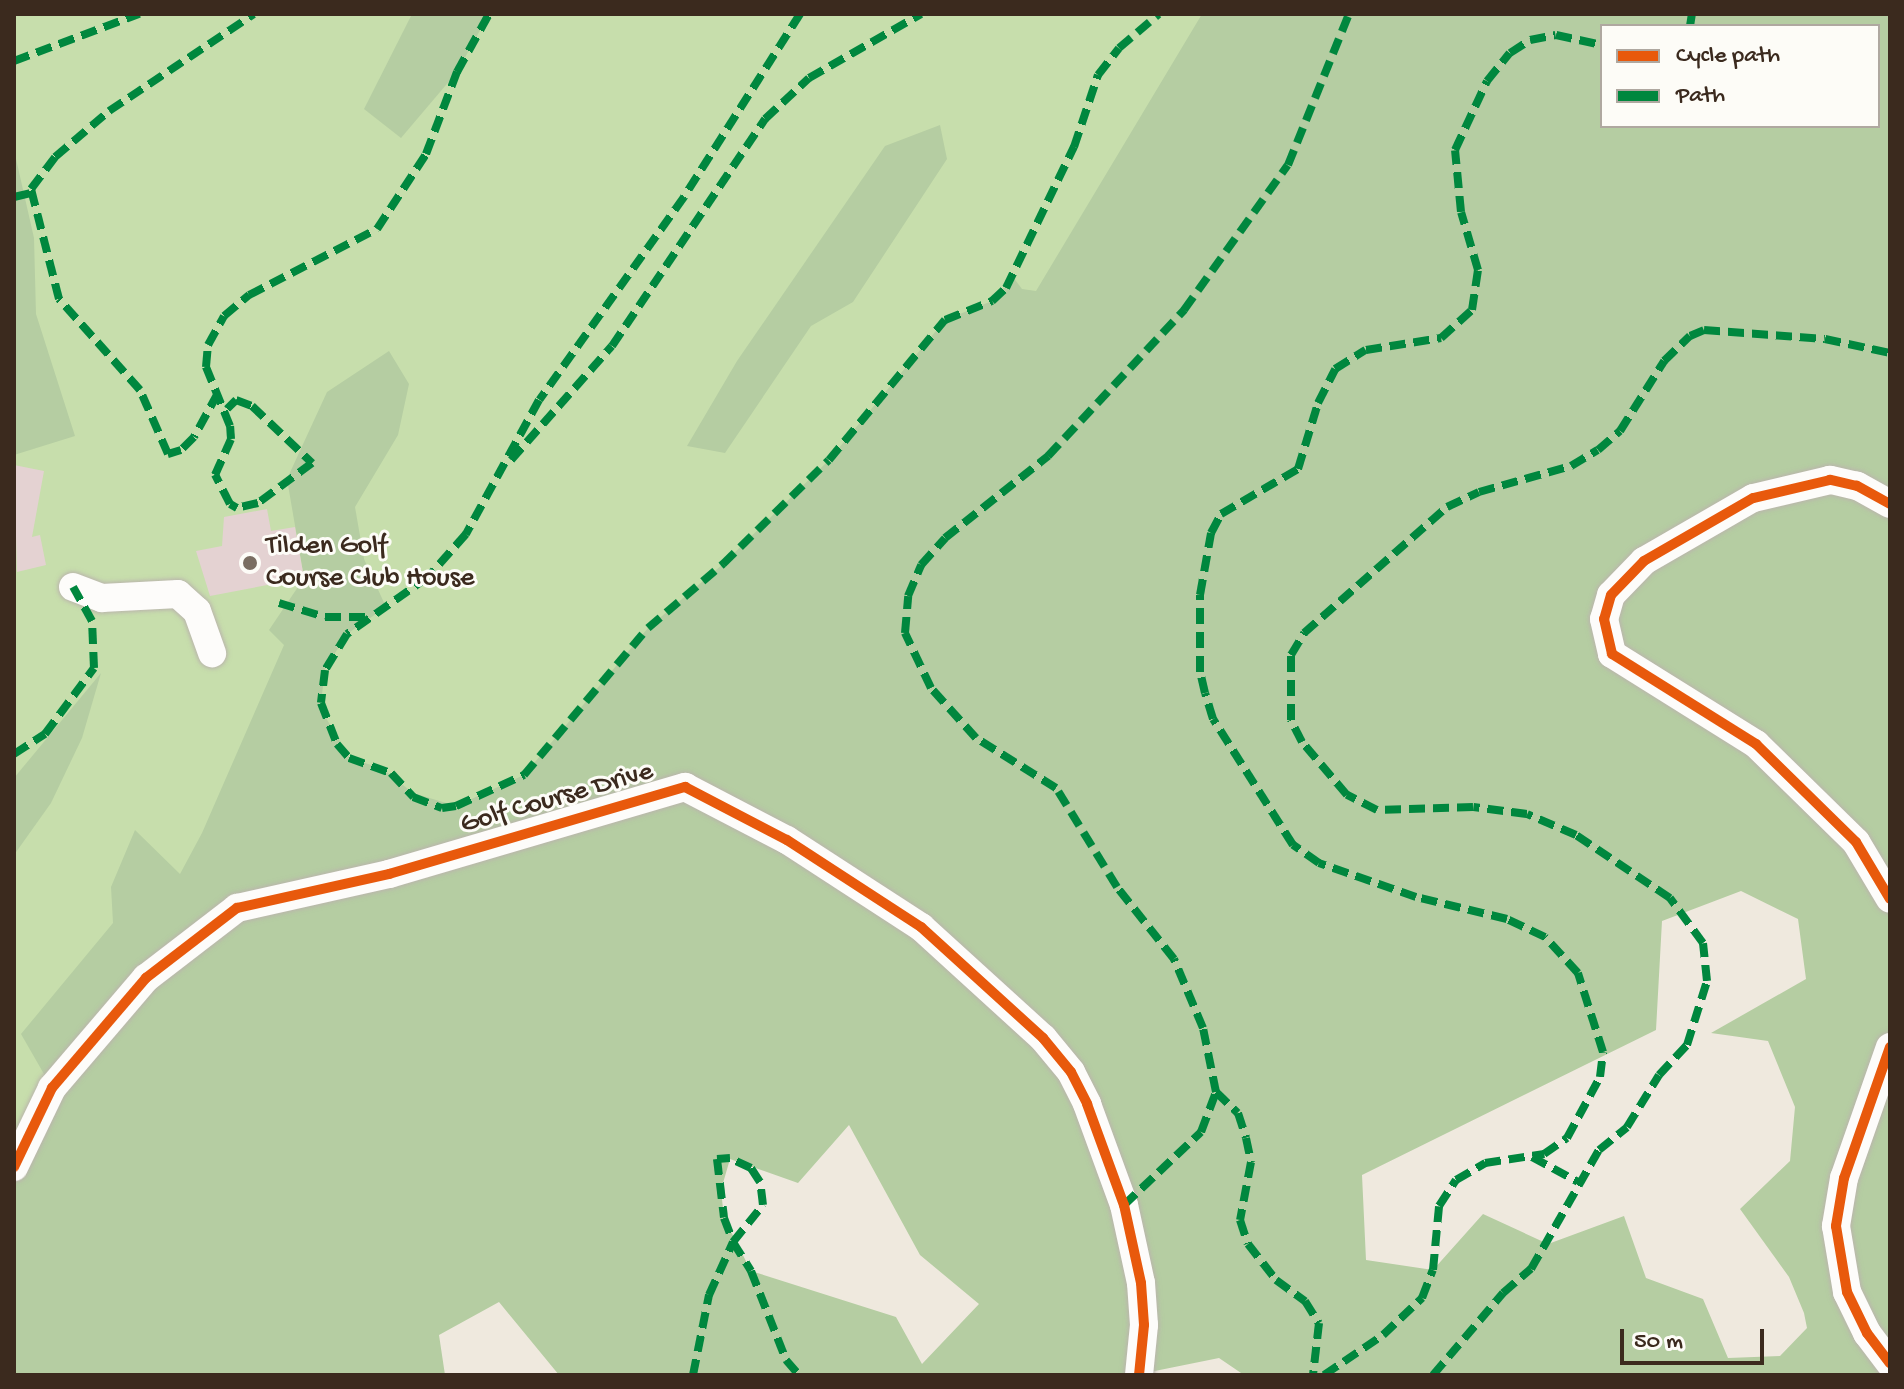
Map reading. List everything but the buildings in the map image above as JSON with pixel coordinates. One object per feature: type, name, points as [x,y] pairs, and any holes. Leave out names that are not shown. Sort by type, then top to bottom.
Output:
[{"type":"street","points":[[1890,504],[1857,486],[1830,480],[1790,485],[1753,498],[1644,561],[1611,595],[1604,619],[1612,654],[1756,744],[1856,842],[1890,899]]},
{"type":"street","points":[[73,587],[102,598],[178,594],[197,611],[212,653]]},
{"type":"street","name":"Golf Course Drive","points":[[14,1167],[52,1088],[146,978],[237,908],[389,874],[685,787],[787,840],[921,927],[1043,1038],[1071,1072],[1124,1205],[1141,1283],[1144,1325],[1139,1375]]},
{"type":"street","points":[[1890,1047],[1844,1178],[1836,1226],[1847,1292],[1867,1333],[1890,1363]]},
{"type":"green space","points":[[14,14],[1258,14],[1090,245],[605,810],[14,1167]]},
{"type":"green space","points":[[412,14],[489,14],[457,72],[401,138],[364,109]]},
{"type":"green space","points":[[1202,14],[1890,14],[1890,1375],[1244,1375],[1219,1358],[1135,1375],[559,1375],[499,1302],[439,1335],[445,1375],[14,1375],[14,1167],[52,1088],[21,1034],[113,923],[111,887],[135,830],[180,874],[202,833],[284,645],[269,630],[304,578],[287,479],[327,392],[389,351],[409,384],[398,435],[355,507],[364,559],[386,607],[347,634],[325,669],[321,703],[326,718],[350,758],[383,769],[413,793],[456,806],[524,775],[648,628],[723,564],[829,460],[945,320],[992,301],[1013,277],[1022,289],[1036,291]],"holes":[[[1741,891],[1798,919],[1806,979],[1711,1033],[1768,1041],[1795,1107],[1790,1161],[1740,1209],[1789,1277],[1804,1313],[1807,1328],[1780,1356],[1728,1358],[1703,1299],[1646,1278],[1624,1216],[1548,1244],[1483,1214],[1433,1270],[1366,1260],[1362,1175],[1656,1030],[1662,921]],[[849,1125],[920,1255],[979,1304],[922,1364],[896,1317],[751,1271],[724,1218],[721,1190],[730,1159],[798,1183]]]},
{"type":"green space","points":[[940,125],[947,159],[853,302],[811,326],[725,453],[687,446],[737,361],[885,146]]},
{"type":"green space","points":[[14,150],[34,238],[36,314],[75,436],[14,455]]},
{"type":"green space","points":[[101,673],[82,738],[51,803],[14,855],[14,778]]},
{"type":"marked path","points":[[14,61],[139,14]]},
{"type":"marked path","points":[[218,393],[194,437],[181,450],[168,454],[140,390],[59,299],[31,189],[55,157],[109,111],[254,14]]},
{"type":"marked path","points":[[227,409],[236,400],[252,406],[312,463],[258,503],[237,508],[230,504],[215,475],[231,439],[230,426],[206,367],[208,345],[224,316],[249,295],[377,229],[426,154],[457,72],[489,14]]},
{"type":"marked path","points":[[800,14],[684,197],[539,400],[466,534],[428,577],[347,634],[325,670],[321,703],[337,744],[349,758],[391,773],[413,797],[442,808],[456,806],[524,775],[648,628],[723,564],[829,460],[945,320],[992,301],[1006,288],[1074,147],[1098,75],[1119,48],[1159,14]]},
{"type":"marked path","points":[[511,460],[612,346],[765,119],[809,78],[921,14]]},
{"type":"marked path","points":[[1124,1205],[1201,1132],[1216,1092],[1203,1028],[1174,959],[1117,887],[1056,788],[976,738],[931,688],[905,633],[908,596],[921,565],[945,538],[1048,456],[1184,310],[1288,165],[1349,14]]},
{"type":"marked path","points":[[1690,24],[1692,14]]},
{"type":"marked path","points":[[1324,1375],[1383,1335],[1422,1298],[1433,1270],[1439,1206],[1456,1180],[1485,1163],[1544,1154],[1567,1138],[1600,1077],[1603,1052],[1578,973],[1545,937],[1507,919],[1416,897],[1319,863],[1293,845],[1213,719],[1205,693],[1200,672],[1200,595],[1211,533],[1221,514],[1298,469],[1318,403],[1335,369],[1366,350],[1441,338],[1472,310],[1478,270],[1461,212],[1455,150],[1487,81],[1510,53],[1530,40],[1556,35],[1600,45]]},
{"type":"marked path","points":[[14,197],[32,193]]},
{"type":"marked path","points":[[1433,1375],[1503,1293],[1531,1269],[1599,1150],[1627,1127],[1659,1075],[1687,1045],[1707,981],[1703,943],[1670,898],[1576,835],[1527,814],[1473,807],[1377,810],[1347,795],[1302,742],[1291,720],[1291,655],[1304,633],[1447,507],[1479,492],[1571,466],[1598,450],[1620,431],[1664,361],[1690,336],[1704,330],[1825,339],[1890,353]]},
{"type":"marked path","points":[[14,754],[45,734],[94,668],[92,621],[73,587]]},
{"type":"marked path","points":[[279,603],[325,617],[370,617]]},
{"type":"marked path","points":[[1216,1092],[1238,1113],[1246,1138],[1251,1162],[1240,1220],[1248,1244],[1276,1280],[1305,1301],[1319,1323],[1313,1375]]},
{"type":"marked path","points":[[1532,1157],[1578,1182]]},
{"type":"marked path","points":[[693,1375],[709,1295],[733,1242],[763,1205],[760,1182],[751,1168],[730,1158],[717,1159],[724,1218],[733,1242],[751,1271],[786,1360],[799,1375]]},
{"type":"cycle path","points":[[1890,504],[1857,486],[1830,480],[1753,498],[1644,561],[1611,595],[1604,619],[1612,654],[1756,744],[1856,842],[1890,899]]},
{"type":"cycle path","points":[[14,1167],[52,1088],[146,978],[237,908],[389,874],[685,787],[787,840],[921,927],[1043,1038],[1071,1072],[1087,1104],[1124,1205],[1141,1283],[1144,1325],[1139,1375]]},
{"type":"cycle path","points":[[1890,1047],[1844,1178],[1836,1226],[1847,1292],[1867,1333],[1890,1363]]},
{"type":"place","name":"Tilden Golf Course Club House","points":[[250,563]]}]
